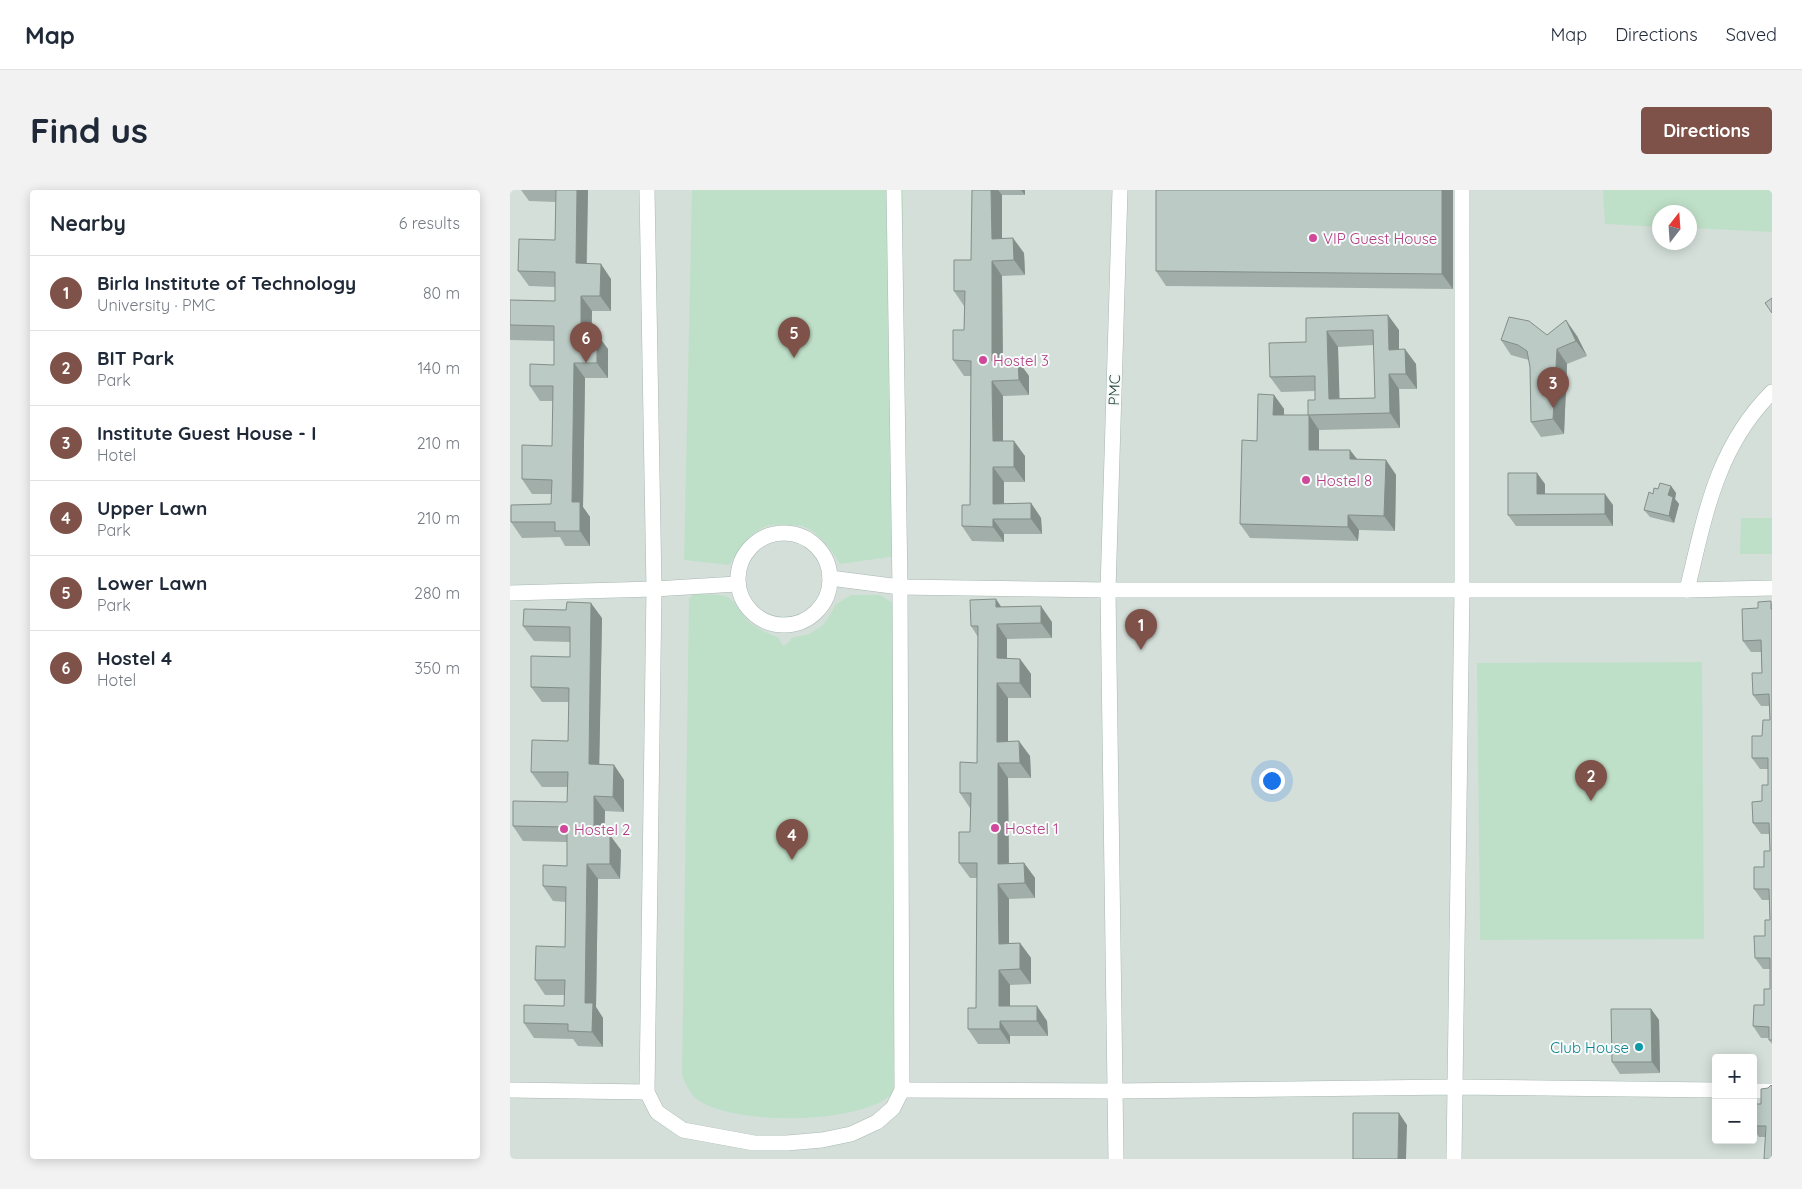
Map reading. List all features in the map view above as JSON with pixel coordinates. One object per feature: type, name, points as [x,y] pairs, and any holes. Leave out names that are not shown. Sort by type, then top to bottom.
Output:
[{"type":"street","points":[[647,190],[654,589],[647,1092],[658,1112],[683,1130],[754,1143],[822,1140],[851,1134],[877,1122],[893,1108],[902,1090],[900,587],[894,190]]},
{"type":"street","name":"PMC","points":[[1116,1159],[1108,590],[1120,190]]},
{"type":"street","points":[[1454,1159],[1462,590],[1462,190]]},
{"type":"street","points":[[1688,590],[1707,507],[1722,464],[1737,435],[1756,408],[1772,392]]},
{"type":"street","points":[[782,533],[800,536],[816,546],[826,560],[830,578],[827,596],[818,612],[803,622],[785,626],[767,623],[751,613],[741,598],[737,584],[740,562],[750,547],[764,537],[782,533]]},
{"type":"street","points":[[830,578],[900,587],[1108,590],[1688,590],[1772,588]]},
{"type":"street","points":[[510,593],[654,589],[737,584]]},
{"type":"street","points":[[902,1090],[1116,1091],[1454,1087],[1712,1090]]},
{"type":"street","points":[[510,1090],[647,1092]]},
{"type":"street","points":[[1757,1091],[1772,1091]]},
{"type":"shaded area","points":[[510,190],[1772,190],[1772,1159],[510,1159]]},
{"type":"green space","points":[[692,190],[903,190],[897,556],[840,564],[833,553],[814,532],[800,526],[774,525],[767,526],[755,533],[745,542],[729,565],[684,560]]},
{"type":"green space","points":[[1603,190],[1772,190],[1772,232],[1697,228],[1697,205],[1652,205],[1652,227],[1605,224]]},
{"type":"green space","points":[[1741,518],[1772,518],[1772,554],[1740,554]]},
{"type":"green space","points":[[692,595],[728,597],[749,622],[779,638],[782,645],[785,645],[791,638],[809,634],[822,626],[836,604],[851,595],[880,595],[893,603],[900,1083],[891,1095],[874,1105],[851,1112],[823,1117],[764,1117],[736,1114],[712,1107],[695,1098],[682,1075],[689,599]]},
{"type":"green space","points":[[1702,662],[1704,939],[1480,940],[1477,663]]},
{"type":"building","points":[[556,190],[577,190],[576,263],[601,264],[600,296],[581,296],[581,333],[597,334],[597,363],[574,363],[572,502],[580,502],[580,531],[555,531],[555,522],[511,522],[511,505],[551,504],[552,480],[522,479],[522,445],[552,446],[553,386],[530,386],[530,364],[554,365],[554,326],[510,325],[510,300],[555,301],[555,272],[518,271],[519,239],[555,240]]},
{"type":"building","points":[[972,190],[991,190],[992,239],[1013,238],[1014,260],[992,261],[992,361],[1018,361],[1019,380],[992,381],[993,441],[1014,441],[1014,467],[993,467],[993,504],[1031,503],[1031,519],[993,519],[993,527],[962,526],[962,505],[970,505],[971,361],[953,360],[953,330],[964,330],[965,291],[954,291],[954,260],[971,260]]},
{"type":"building","name":"VIP Guest House","points":[[1156,190],[1442,190],[1442,274],[1156,271]]},
{"type":"building","points":[[1772,298],[1772,313],[1765,303]]},
{"type":"building","points":[[1388,315],[1389,350],[1405,349],[1406,374],[1389,374],[1390,413],[1308,415],[1308,400],[1315,400],[1315,376],[1270,377],[1269,343],[1306,342],[1306,318]],"holes":[[[1373,330],[1375,398],[1329,399],[1327,331]]]},
{"type":"building","points":[[1509,317],[1529,321],[1547,335],[1566,320],[1576,341],[1557,349],[1553,419],[1531,422],[1530,367],[1527,351],[1518,345],[1501,340]]},
{"type":"building","name":"Hostel 8","points":[[1258,394],[1274,395],[1273,415],[1309,415],[1309,450],[1350,450],[1350,459],[1386,460],[1384,516],[1348,515],[1348,527],[1240,524],[1242,440],[1257,441]]},
{"type":"building","points":[[1508,473],[1537,473],[1537,494],[1605,494],[1605,514],[1508,515]]},
{"type":"building","points":[[1660,483],[1671,486],[1668,495],[1673,497],[1669,516],[1644,510],[1649,492],[1653,494],[1654,488],[1658,489]]},
{"type":"building","points":[[996,599],[996,607],[1041,606],[1041,623],[997,624],[997,658],[1020,659],[1020,683],[997,683],[997,742],[1019,741],[1020,763],[998,763],[998,864],[1024,863],[1025,883],[998,884],[999,944],[1020,943],[1020,969],[999,970],[999,1006],[1037,1006],[1037,1021],[1000,1021],[1000,1029],[968,1029],[968,1008],[976,1008],[977,863],[959,863],[959,832],[970,832],[971,793],[960,793],[960,762],[977,763],[978,626],[971,626],[970,600]]},
{"type":"building","points":[[1771,601],[1772,1040],[1769,1040],[1769,1027],[1753,1026],[1754,1005],[1764,1005],[1764,989],[1770,989],[1770,958],[1755,958],[1754,936],[1765,936],[1765,920],[1770,920],[1769,889],[1754,889],[1754,867],[1764,867],[1764,851],[1770,851],[1769,823],[1753,823],[1752,802],[1762,801],[1762,785],[1768,785],[1768,758],[1752,758],[1752,736],[1762,736],[1763,720],[1770,720],[1769,694],[1753,695],[1752,673],[1762,673],[1761,640],[1743,641],[1742,609],[1758,608],[1758,602]]},
{"type":"building","points":[[567,602],[591,603],[589,764],[614,765],[613,797],[594,796],[594,834],[610,835],[610,864],[587,864],[585,1003],[593,1003],[592,1032],[568,1031],[568,1024],[524,1023],[524,1005],[564,1006],[565,980],[535,980],[536,946],[565,947],[566,887],[543,886],[543,865],[567,866],[567,827],[513,826],[513,801],[567,802],[568,772],[531,772],[532,740],[568,741],[569,688],[531,687],[531,656],[570,657],[570,627],[523,626],[524,609],[566,610]]},
{"type":"building","name":"Club House","points":[[1611,1009],[1651,1009],[1652,1062],[1612,1062]]},
{"type":"building","points":[[1772,1086],[1772,1159],[1764,1159],[1766,1126],[1757,1126],[1757,1104],[1761,1104],[1761,1089]]},
{"type":"building","points":[[1353,1113],[1399,1113],[1398,1159],[1353,1159]]},
{"type":"place","name":"VIP Guest House","points":[[1313,238]]},
{"type":"place","name":"Lower Lawn","points":[[794,358]]},
{"type":"place","name":"Hostel 3","points":[[983,360]]},
{"type":"place","name":"Hostel 4","points":[[586,363]]},
{"type":"place","name":"Institute Guest House - I","points":[[1553,408]]},
{"type":"place","name":"Hostel 8","points":[[1306,480]]},
{"type":"place","name":"Birla Institute of Technology","points":[[1141,650]]},
{"type":"place","name":"BIT Park","points":[[1591,801]]},
{"type":"place","name":"Hostel 1","points":[[995,828]]},
{"type":"place","name":"Hostel 2","points":[[564,829]]},
{"type":"place","name":"Upper Lawn","points":[[792,860]]},
{"type":"place","name":"Club House","points":[[1639,1047]]}]
